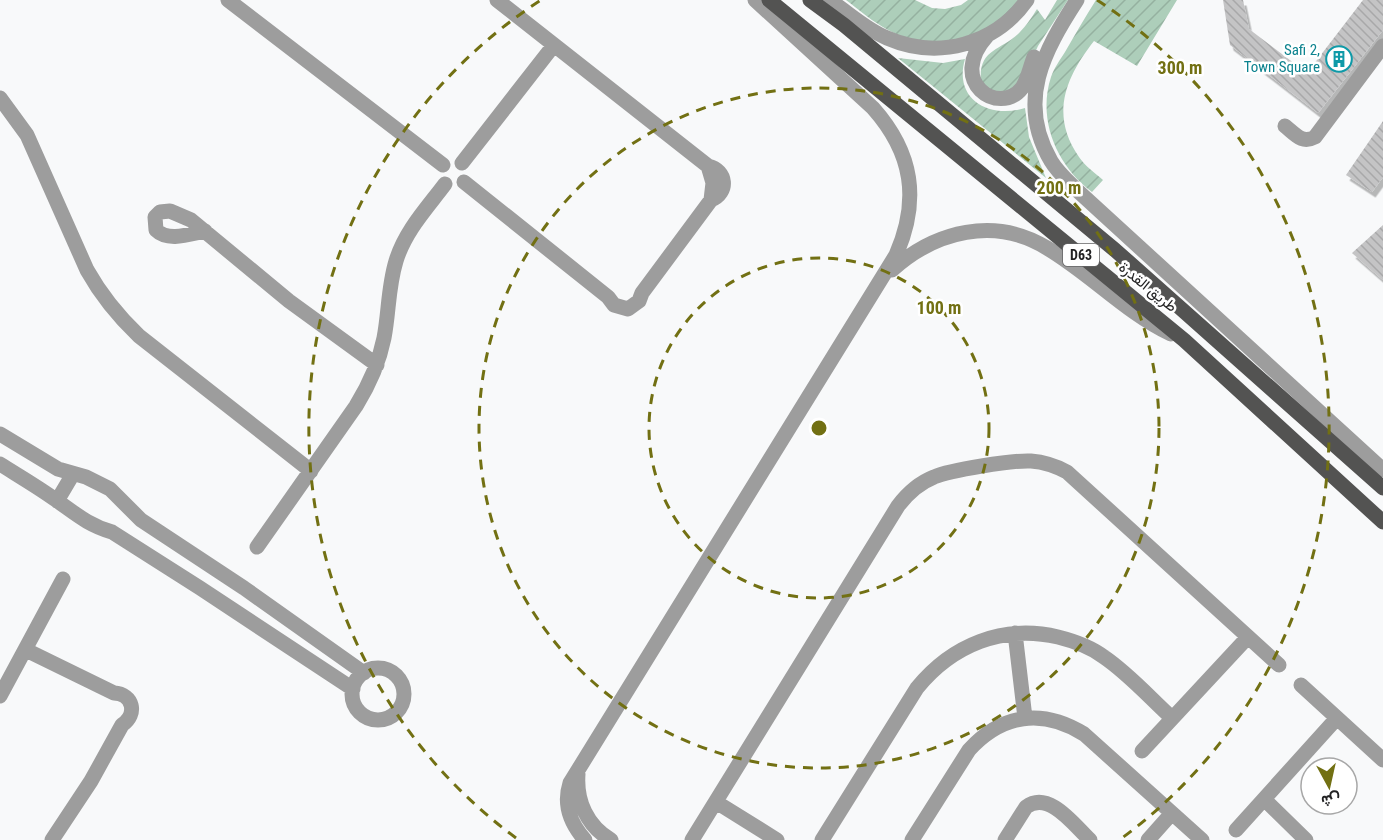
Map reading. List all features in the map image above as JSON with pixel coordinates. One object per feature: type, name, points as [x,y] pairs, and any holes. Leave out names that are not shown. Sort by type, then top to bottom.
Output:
[{"type":"main road","name":"طريق القدرة","points":[[770,0],[1184,340],[1383,522]]},
{"type":"main road","name":"طريق القدرة","points":[[810,0],[844,25],[1115,250],[1383,488]]},
{"type":"street","points":[[228,0],[443,165]]},
{"type":"street","points":[[464,182],[608,297],[618,308],[628,309],[639,302],[642,292],[711,200],[719,195],[724,182],[717,169],[708,166],[497,0]]},
{"type":"street","points":[[585,840],[573,825],[567,804],[570,783],[896,255],[908,222],[910,186],[902,152],[895,136],[873,108],[755,0]]},
{"type":"street","points":[[829,0],[876,33],[912,45],[950,47],[987,36],[1010,20],[1027,0]]},
{"type":"street","points":[[1077,0],[1057,31],[1042,61],[1036,95],[1039,130],[1051,162],[1079,192],[1383,470]]},
{"type":"street","points":[[987,36],[976,51],[970,68],[971,75],[977,87],[982,91],[1000,98],[1013,95],[1023,86],[1041,42],[1048,35],[1057,31]]},
{"type":"street","points":[[462,163],[554,45]]},
{"type":"street","points":[[1285,126],[1302,140],[1308,141],[1315,137],[1383,46]]},
{"type":"street","points":[[0,98],[27,135],[87,270],[118,315],[145,341],[311,471]]},
{"type":"street","points":[[453,160],[462,163],[467,174],[464,182],[453,186],[445,183],[440,174],[443,165],[453,160]]},
{"type":"street","points":[[257,547],[362,396],[377,365],[384,338],[391,278],[399,252],[412,228],[445,183]]},
{"type":"street","points":[[205,231],[289,301],[377,365]]},
{"type":"street","points":[[878,282],[912,253],[946,236],[971,231],[1010,233],[1046,247],[1141,317],[1184,340]]},
{"type":"street","points":[[0,434],[52,466],[86,477],[110,489],[141,520],[244,588],[364,673]]},
{"type":"street","points":[[692,840],[898,506],[923,482],[945,473],[1020,461],[1040,462],[1059,468],[1074,478],[1279,665]]},
{"type":"street","points":[[0,464],[57,501],[77,517],[100,529],[112,532],[268,632],[353,690]]},
{"type":"street","points":[[57,501],[73,474]]},
{"type":"street","points":[[112,532],[128,509]]},
{"type":"street","points":[[0,696],[63,579]]},
{"type":"street","points":[[1015,633],[1025,718]]},
{"type":"street","points":[[822,840],[917,688],[927,676],[944,660],[964,647],[994,636],[1015,633],[1052,635],[1092,650],[1104,657],[1172,718]]},
{"type":"street","points":[[1142,751],[1248,637]]},
{"type":"street","points":[[26,650],[114,693],[124,695],[132,708],[130,718],[123,725],[91,781],[52,840]]},
{"type":"street","points":[[379,668],[394,673],[403,686],[404,701],[400,708],[388,718],[373,719],[359,711],[355,705],[353,690],[355,683],[364,673],[379,668]]},
{"type":"street","points":[[1300,685],[1383,760]]},
{"type":"street","points":[[913,839],[974,744],[993,729],[1025,718],[1056,720],[1084,734],[1202,840]]},
{"type":"street","points":[[1236,830],[1337,718]]},
{"type":"street","points":[[578,771],[578,792],[584,812],[596,829],[610,840]]},
{"type":"street","points":[[1264,799],[1306,840]]},
{"type":"street","points":[[1005,840],[1026,807],[1042,801],[1053,806],[1090,840]]},
{"type":"street","points":[[716,802],[777,840]]},
{"type":"street","points":[[1148,840],[1172,813]]},
{"type":"green space","points":[[846,0],[915,0],[932,8],[945,9],[961,5],[968,0],[1022,0],[1001,21],[985,30],[958,39],[929,41],[915,40],[888,30]]},
{"type":"green space","points":[[1057,0],[1068,0],[1038,46],[1018,89],[993,93],[981,81],[981,70],[987,56],[1020,32],[1037,9],[1045,20]]},
{"type":"green space","points":[[1096,0],[1177,0],[1137,66],[1094,41],[1075,69],[1065,97],[1063,112],[1070,141],[1081,160],[1103,180],[1092,192],[1069,169],[1053,141],[1047,109],[1047,93],[1057,64]]},
{"type":"green space","points":[[898,58],[943,63],[965,59],[964,86],[977,103],[999,111],[1025,108],[1029,137],[1046,178]]},
{"type":"building","name":"Safi 2, Town Square","points":[[1223,0],[1243,0],[1249,29],[1307,73],[1363,0],[1383,0],[1383,30],[1318,113],[1230,45]]},
{"type":"building","points":[[1383,121],[1383,177],[1372,192],[1346,175]]},
{"type":"building","points":[[1383,225],[1383,280],[1352,253]]},
{"type":"place","name":"Safi 2, Town Square","points":[[1339,59]]}]
